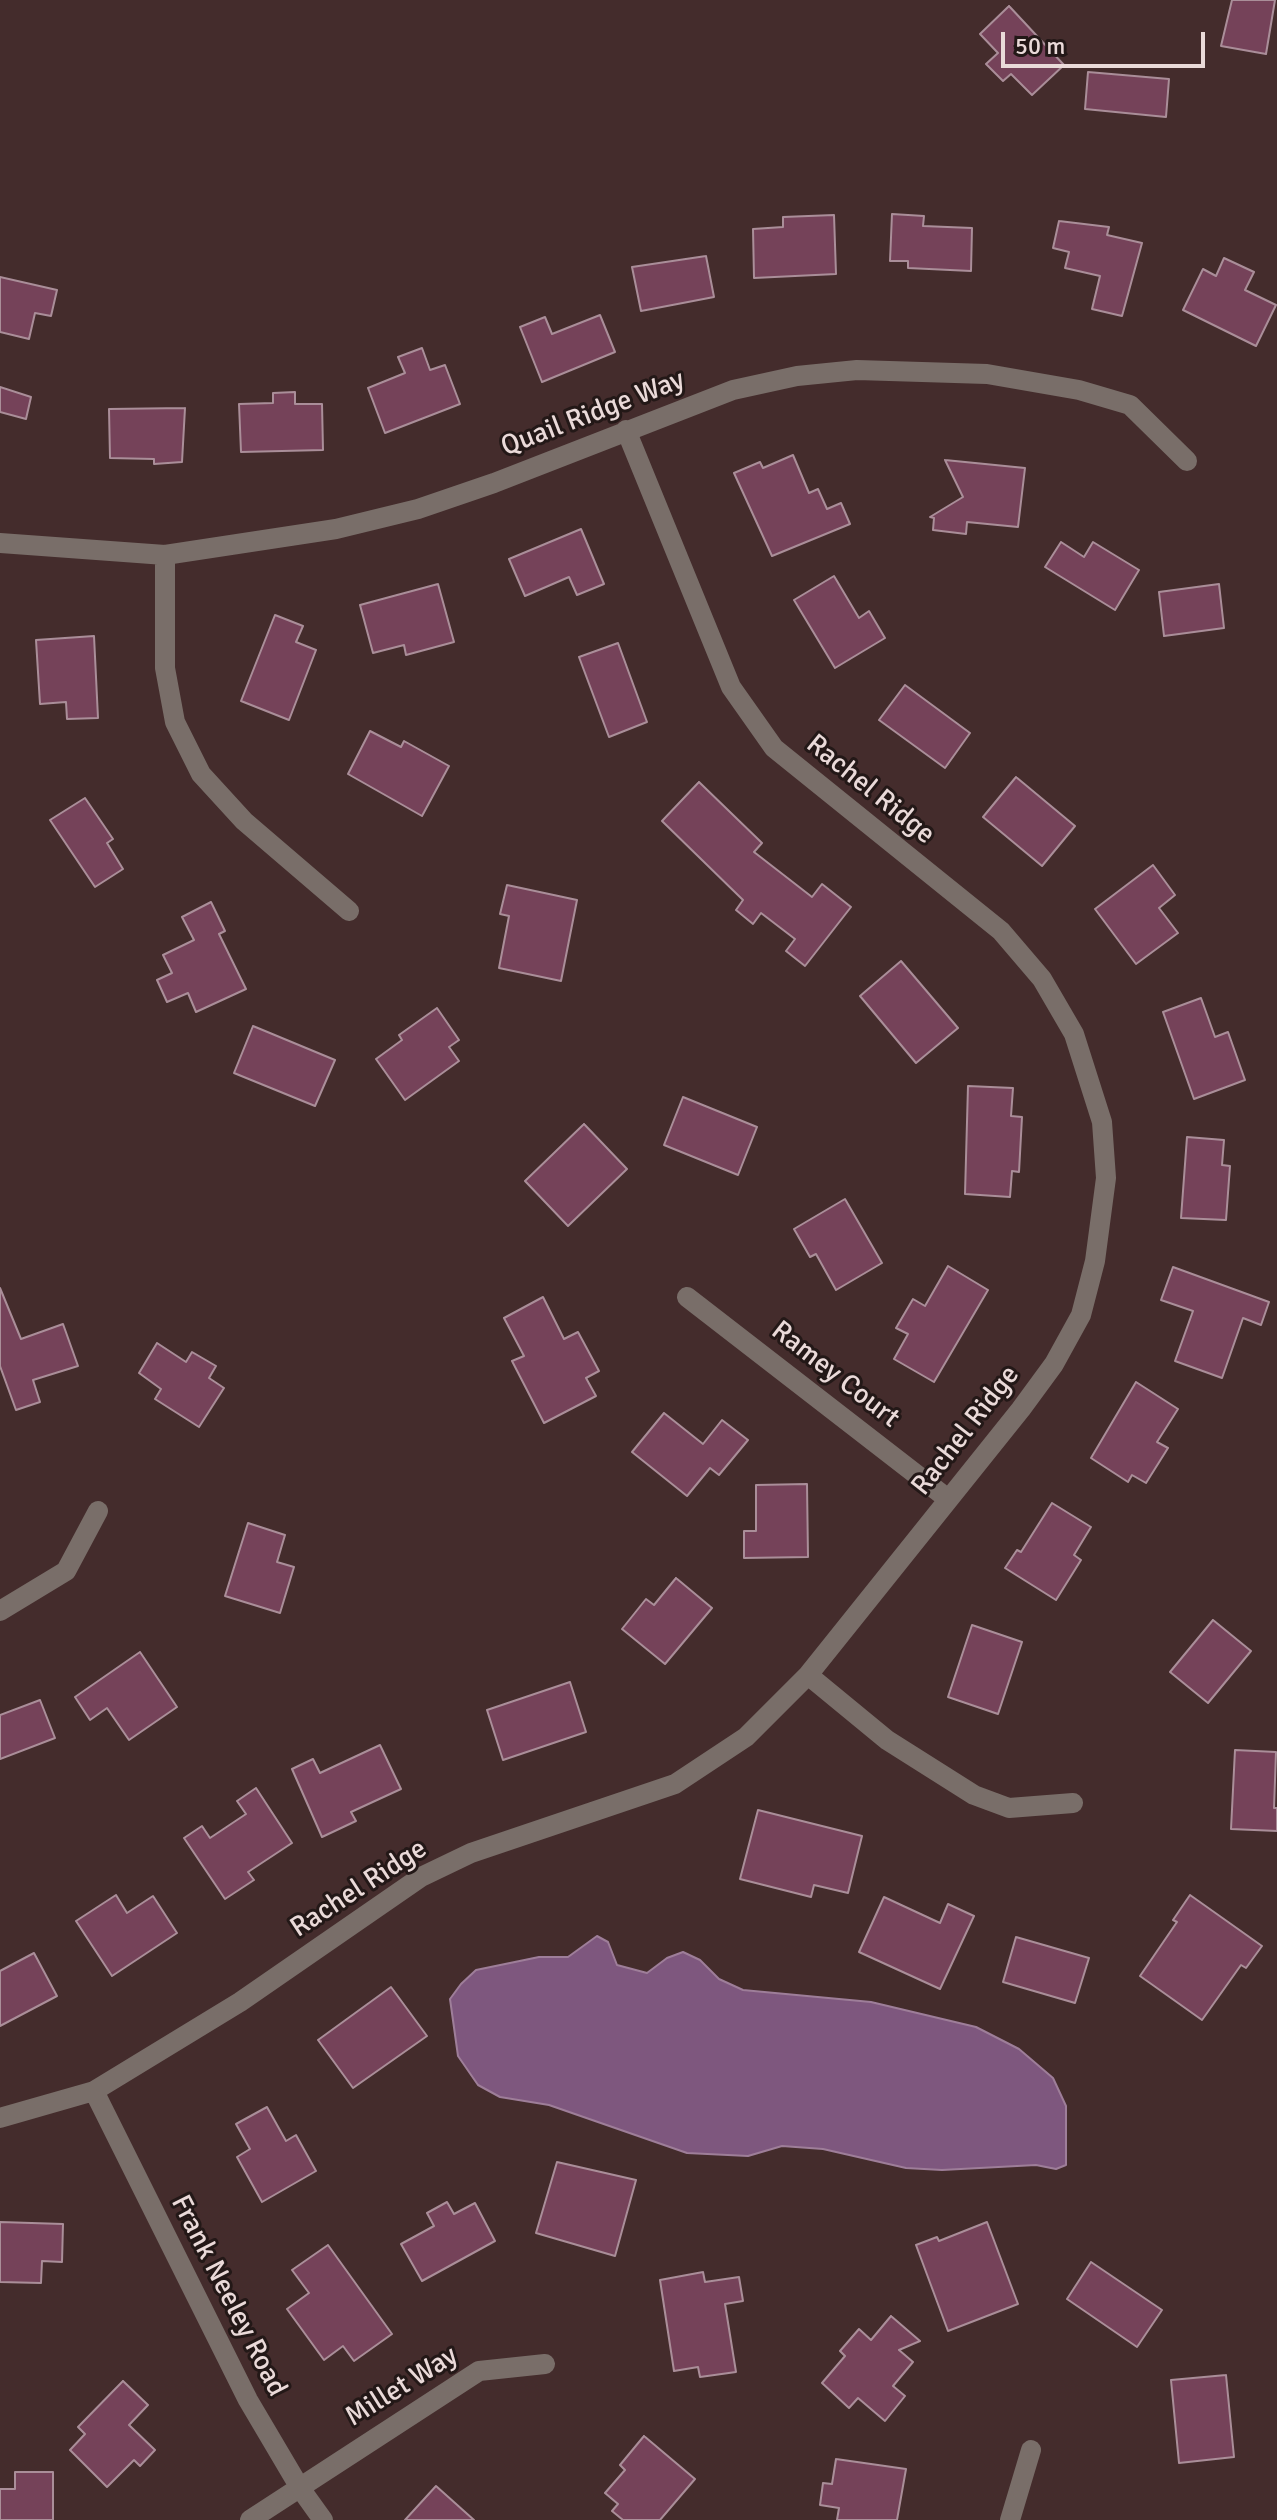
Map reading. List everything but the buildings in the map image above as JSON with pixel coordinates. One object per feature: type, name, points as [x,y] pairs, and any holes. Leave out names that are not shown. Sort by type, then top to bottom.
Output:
[{"type":"street","name":"Quail Ridge Way","points":[[0,543],[165,555],[321,532],[418,509],[733,390],[797,376],[857,370],[938,370],[1037,381],[1130,405],[1187,461]]},
{"type":"street","name":"Rachel Ridge","points":[[0,2118],[94,2091],[240,2002],[421,1877],[471,1853],[675,1784],[746,1737],[808,1675],[948,1499],[1054,1364],[1081,1315],[1095,1261],[1106,1178],[1102,1122],[1074,1034],[1042,979],[1001,931],[774,748],[731,687],[626,430]]},
{"type":"street","points":[[165,555],[165,668],[175,722],[201,774],[244,821],[349,911]]},
{"type":"street","name":"Ramey Court","points":[[687,1297],[948,1499]]},
{"type":"street","points":[[0,1611],[66,1571],[98,1511]]},
{"type":"street","points":[[808,1675],[887,1740],[974,1795],[1009,1808],[1073,1803]]},
{"type":"street","name":"Frank Neeley Road","points":[[94,2091],[248,2400],[300,2488],[323,2520]]},
{"type":"street","name":"Millet Way","points":[[250,2520],[479,2371],[545,2364]]},
{"type":"street","points":[[1010,2520],[1031,2450]]},
{"type":"shaded area","points":[[597,1936],[608,1942],[617,1965],[647,1973],[667,1958],[683,1952],[700,1960],[719,1979],[743,1990],[871,2002],[976,2027],[1019,2049],[1053,2078],[1066,2106],[1066,2165],[1056,2169],[1036,2165],[942,2170],[906,2168],[823,2149],[782,2146],[748,2156],[687,2153],[549,2105],[500,2097],[478,2085],[458,2056],[450,1999],[461,1984],[476,1970],[539,1957],[568,1957]]}]
